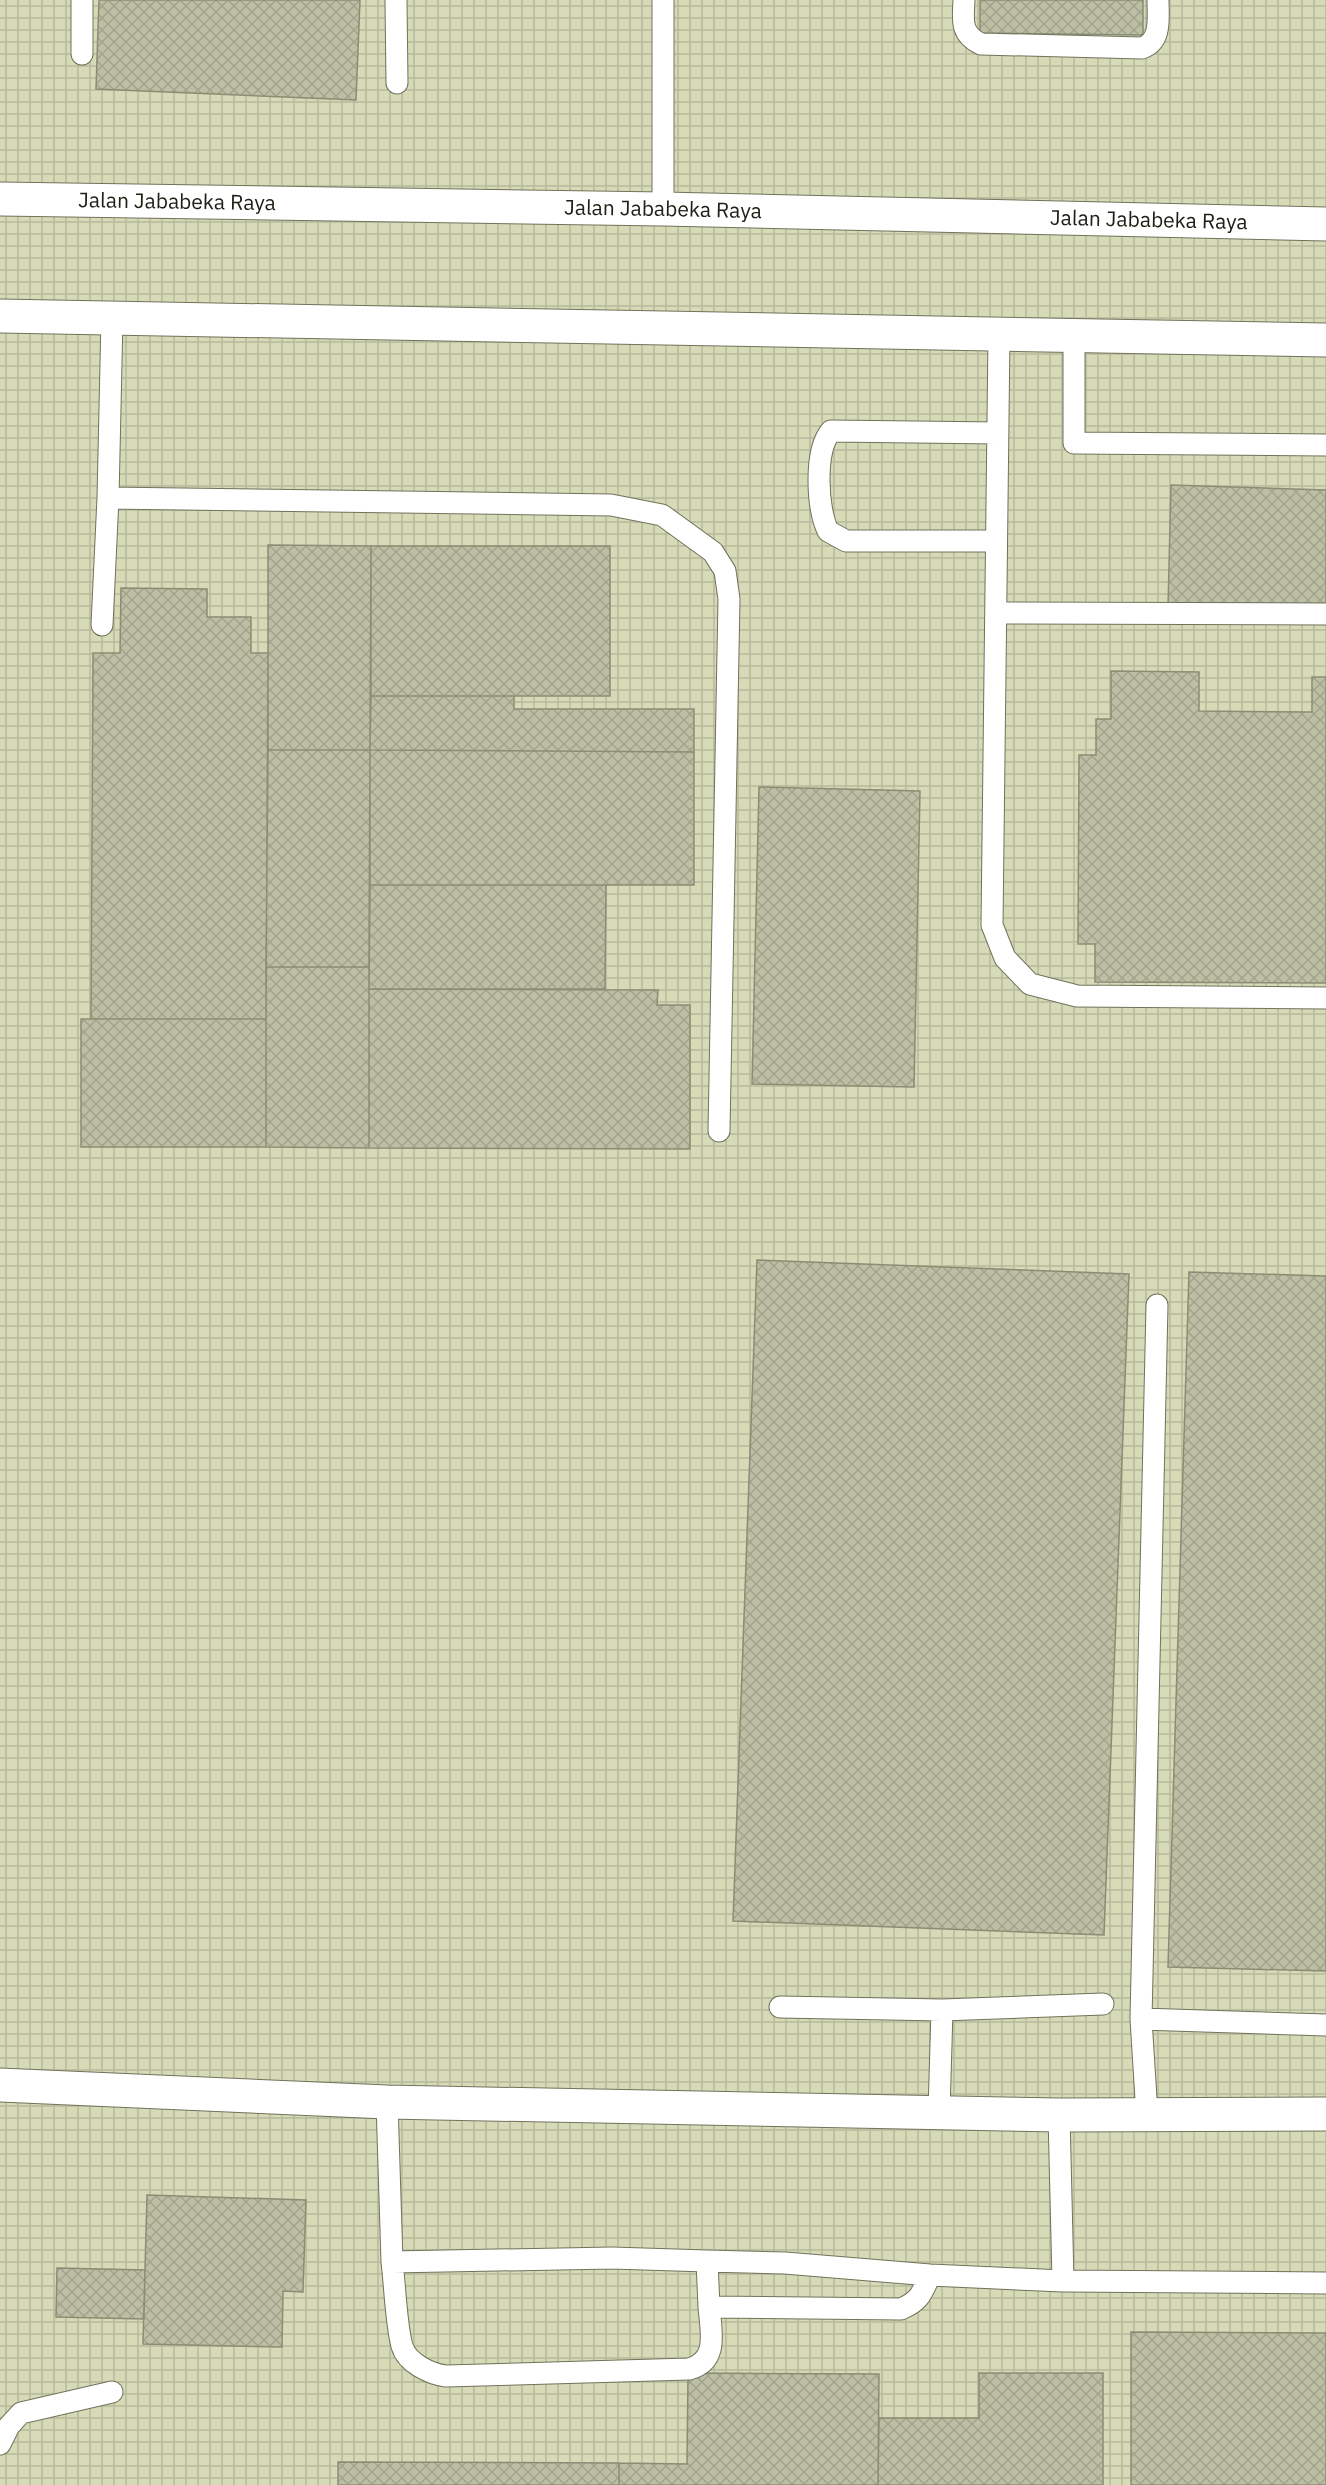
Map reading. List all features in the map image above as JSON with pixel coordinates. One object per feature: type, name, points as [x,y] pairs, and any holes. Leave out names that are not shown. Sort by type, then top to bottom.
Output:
[{"type":"main road","name":"Jalan Jababeka Raya","points":[[0,199],[663,209],[1326,224]]},
{"type":"main road","points":[[0,316],[1326,340]]},
{"type":"main road","points":[[0,2085],[387,2102],[1059,2115],[1326,2114]]},
{"type":"lane","points":[[82,0],[82,54]]},
{"type":"lane","points":[[396,0],[397,83]]},
{"type":"lane","points":[[663,0],[663,209]]},
{"type":"lane","points":[[964,0],[963,21],[966,32],[970,39],[981,44],[1142,48],[1150,45],[1155,39],[1158,0]]},
{"type":"lane","points":[[102,625],[108,498],[112,318]]},
{"type":"lane","points":[[999,335],[992,925],[1005,958],[1030,984],[1077,996],[1326,998]]},
{"type":"lane","points":[[1074,335],[1074,443],[1326,445]]},
{"type":"lane","points":[[996,541],[846,541],[828,531],[820,501],[822,445],[831,431],[998,433]]},
{"type":"lane","points":[[108,498],[611,505],[662,515],[713,552],[725,571],[729,598],[719,1131]]},
{"type":"lane","points":[[996,613],[1326,614]]},
{"type":"lane","points":[[1147,2115],[1141,2019],[1157,1305]]},
{"type":"lane","points":[[780,2007],[942,2010],[1103,2004]]},
{"type":"lane","points":[[939,2112],[942,2010]]},
{"type":"lane","points":[[1141,2019],[1326,2025]]},
{"type":"lane","points":[[387,2102],[392,2262],[402,2348],[416,2364],[432,2374],[446,2376],[689,2369],[701,2366],[710,2350],[707,2261]]},
{"type":"lane","points":[[1059,2115],[1063,2281]]},
{"type":"lane","points":[[392,2262],[612,2258],[785,2263],[930,2275],[1063,2281],[1326,2283]]},
{"type":"lane","points":[[709,2307],[901,2309],[914,2303],[921,2296],[930,2275]]},
{"type":"lane","points":[[0,2444],[9,2426],[21,2414],[112,2392]]},
{"type":"shaded area","points":[[0,0],[1326,0],[1326,2485],[0,2485]]},
{"type":"building","points":[[99,0],[360,0],[356,100],[96,89]]},
{"type":"building","points":[[980,0],[1143,0],[1143,35],[980,33]]},
{"type":"building","points":[[1171,485],[1326,490],[1326,612],[1168,607]]},
{"type":"building","points":[[268,545],[371,546],[370,750],[268,750]]},
{"type":"building","points":[[371,546],[610,546],[610,696],[371,696]]},
{"type":"building","points":[[121,588],[207,589],[207,617],[251,617],[251,653],[268,653],[266,1019],[91,1019],[93,653],[120,653]]},
{"type":"building","points":[[1111,671],[1199,672],[1199,711],[1312,712],[1312,677],[1326,677],[1326,983],[1095,982],[1095,944],[1078,944],[1079,755],[1096,755],[1096,719],[1111,719]]},
{"type":"building","points":[[371,696],[514,696],[514,709],[694,709],[694,752],[370,750]]},
{"type":"building","points":[[268,750],[370,750],[369,967],[266,967]]},
{"type":"building","points":[[370,750],[694,752],[694,885],[370,885]]},
{"type":"building","points":[[759,787],[920,791],[914,1087],[752,1084]]},
{"type":"building","points":[[370,885],[606,885],[605,989],[369,989]]},
{"type":"building","points":[[266,967],[369,967],[369,1148],[266,1147]]},
{"type":"building","points":[[369,989],[658,990],[657,1005],[690,1005],[690,1149],[369,1148]]},
{"type":"building","points":[[81,1019],[266,1019],[266,1147],[81,1147]]},
{"type":"building","points":[[757,1260],[1129,1274],[1104,1935],[733,1921]]},
{"type":"building","points":[[1189,1272],[1326,1276],[1326,1971],[1168,1967]]},
{"type":"building","points":[[147,2195],[306,2200],[303,2292],[283,2291],[282,2347],[143,2344]]},
{"type":"building","points":[[57,2268],[145,2270],[144,2319],[56,2317]]},
{"type":"building","points":[[1131,2332],[1326,2333],[1326,2485],[1131,2485]]},
{"type":"building","points":[[688,2373],[879,2374],[878,2485],[619,2485],[619,2463],[687,2464]]},
{"type":"building","points":[[979,2373],[1103,2373],[1103,2485],[878,2485],[879,2418],[979,2418]]},
{"type":"building","points":[[338,2462],[619,2463],[619,2485],[338,2485]]}]
